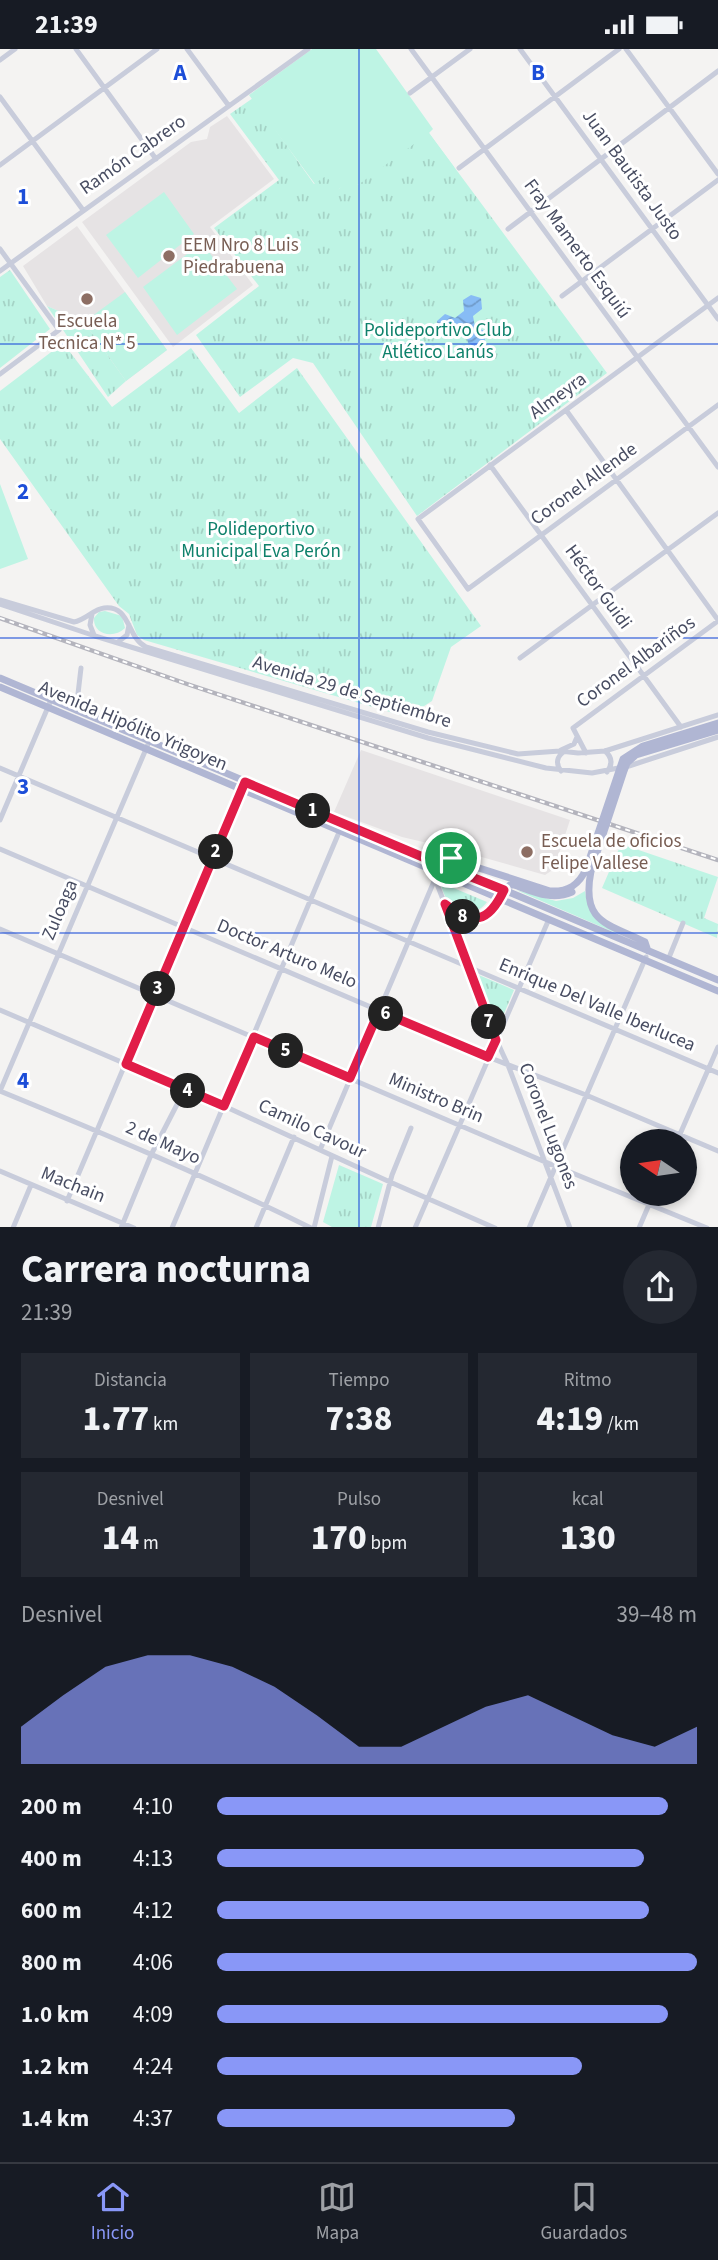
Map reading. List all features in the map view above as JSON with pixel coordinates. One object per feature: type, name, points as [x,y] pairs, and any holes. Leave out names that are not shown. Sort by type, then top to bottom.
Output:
[{"type":"main road","name":"Avenida Hipólito Yrigoyen","points":[[0,678],[49,704],[76,711],[148,745]]},
{"type":"main road","name":"Avenida Hipólito Yrigoyen","points":[[0,687],[49,704],[444,866],[549,919],[718,991]]},
{"type":"main road","points":[[445,904],[469,919],[478,918],[486,914],[504,896],[510,885],[515,883],[550,891],[566,890],[574,886],[586,869],[623,759],[643,746],[718,723]]},
{"type":"main road","points":[[648,951],[645,941],[605,923],[595,915],[590,906],[589,895],[591,871],[630,759],[643,752],[718,730]]},
{"type":"main road","name":"Avenida Hipólito Yrigoyen","points":[[244,785],[436,876],[504,896],[718,980]]},
{"type":"main road","points":[[425,858],[433,855],[451,858],[548,896],[562,896],[582,885],[591,871]]},
{"type":"street","points":[[0,60],[15,49]]},
{"type":"street","points":[[76,49],[156,159]]},
{"type":"street","points":[[0,165],[157,49]]},
{"type":"street","points":[[187,49],[229,106]]},
{"type":"street","name":"Fray Mamerto Esquiú","points":[[411,49],[718,467]]},
{"type":"street","points":[[410,93],[470,49]]},
{"type":"street","name":"Juan Bautista Justo","points":[[520,49],[718,319]]},
{"type":"street","points":[[459,167],[620,49]]},
{"type":"street","points":[[626,49],[718,174]]},
{"type":"street","name":"Ramón Cabrero","points":[[0,271],[304,50]]},
{"type":"street","points":[[508,229],[718,71]]},
{"type":"street","points":[[0,97],[83,210]]},
{"type":"street","points":[[562,296],[718,180]]},
{"type":"street","points":[[0,249],[59,330],[0,374]]},
{"type":"street","name":"Almeyra","points":[[468,589],[418,519],[718,298]]},
{"type":"street","name":"Coronel Allende","points":[[468,589],[718,405]]},
{"type":"street","points":[[566,409],[718,620]]},
{"type":"street","name":"Héctor Guidi","points":[[490,465],[681,727]]},
{"type":"street","points":[[520,658],[718,513]]},
{"type":"street","name":"Avenida 29 de Septiembre","points":[[0,602],[74,622],[104,608],[116,610],[125,617],[136,640],[146,647],[428,732],[518,754],[605,751],[718,715]]},
{"type":"street","name":"Avenida 29 de Septiembre","points":[[0,602],[95,636],[454,745],[561,771],[607,772],[718,737]]},
{"type":"street","points":[[92,614],[90,625],[95,636]]},
{"type":"street","name":"Coronel Albariños","points":[[563,751],[574,744],[575,731],[718,620]]},
{"type":"street","points":[[118,642],[127,635],[129,624]]},
{"type":"street","points":[[76,711],[81,668]]},
{"type":"street","points":[[0,820],[49,704]]},
{"type":"street","points":[[575,731],[586,753]]},
{"type":"street","name":"Zuloaga","points":[[0,1091],[148,745]]},
{"type":"street","points":[[561,771],[558,758],[563,751]]},
{"type":"street","points":[[605,751],[611,759],[607,772]]},
{"type":"street","name":"Enrique Del Valle Iberlucea","points":[[0,768],[718,1073]]},
{"type":"street","points":[[67,1201],[244,785]]},
{"type":"street","points":[[172,1227],[340,830]]},
{"type":"street","name":"Doctor Arturo Melo","points":[[0,849],[488,1057],[586,1095],[659,1129]]},
{"type":"street","points":[[320,1150],[436,876],[451,858]]},
{"type":"street","name":"Coronel Lugones","points":[[436,876],[467,967],[570,1227]]},
{"type":"street","points":[[415,1227],[549,919]]},
{"type":"street","points":[[668,960],[683,923]]},
{"type":"street","name":"Ministro Brin","points":[[0,929],[620,1191]]},
{"type":"street","points":[[529,1227],[648,951]]},
{"type":"street","name":"Camilo Cavour","points":[[0,1010],[495,1227]]},
{"type":"street","points":[[682,1129],[718,1047]]},
{"type":"street","points":[[122,1225],[151,1155],[185,1089]]},
{"type":"street","name":"2 de Mayo","points":[[0,1091],[312,1227]]},
{"type":"street","points":[[378,1227],[390,1182],[411,1128]]},
{"type":"street","points":[[256,1227],[294,1137]]},
{"type":"street","name":"Doctor Arturo Melo","points":[[697,1144],[718,1151]]},
{"type":"street","points":[[312,1227],[332,1156]]},
{"type":"street","name":"Machain","points":[[0,1171],[122,1225],[134,1227]]},
{"type":"street","points":[[13,1227],[31,1185]]},
{"type":"street","points":[[639,1227],[648,1206]]},
{"type":"street","name":"Ministro Brin","points":[[656,1206],[707,1227]]},
{"type":"shaded area","name":"EEM Nro 8 Luis Piedrabuena","points":[[227,116],[274,179],[210,227],[253,285],[173,347],[82,222],[191,142],[207,139],[210,127]]},
{"type":"shaded area","name":"Escuela Tecnica N* 5","points":[[77,226],[167,350],[126,381],[84,322],[47,306],[23,266]]},
{"type":"shaded area","points":[[361,750],[570,820],[554,869],[545,875],[402,837],[334,812]]},
{"type":"green space","points":[[312,49],[376,49],[433,129],[429,133],[454,167],[340,188],[337,191],[315,184],[249,95]]},
{"type":"green space","name":"Polideportivo Club Atlético Lanús","points":[[253,98],[314,184],[326,176],[337,190],[353,179],[358,185],[429,133],[607,373],[417,516],[313,363],[293,358],[240,397],[196,335],[259,286],[214,228],[279,180],[230,114]]},
{"type":"green space","points":[[164,192],[194,234],[138,278],[106,235]]},
{"type":"green space","points":[[202,243],[237,289],[177,335],[143,287]]},
{"type":"green space","points":[[10,270],[50,329],[0,368],[0,277]]},
{"type":"green space","points":[[125,292],[167,350],[126,381],[84,322]]},
{"type":"green space","points":[[47,306],[84,322],[126,381],[108,397]]},
{"type":"green space","name":"Polideportivo Municipal Eva Perón","points":[[63,343],[112,407],[191,348],[239,413],[297,368],[481,626],[451,647],[432,701],[407,717],[144,640],[137,635],[129,614],[119,606],[0,439],[0,391]]},
{"type":"green space","points":[[0,484],[28,559],[0,569]]},
{"type":"green space","points":[[99,612],[122,616],[125,628],[110,634],[100,632],[94,618]]},
{"type":"green space","points":[[621,844],[718,877],[704,918],[718,924],[717,938],[602,888]]},
{"type":"green space","points":[[444,884],[487,902],[478,910],[468,912],[458,909],[446,898],[441,886]]},
{"type":"green space","points":[[516,890],[556,901],[573,898],[585,891],[593,915],[625,937]]},
{"type":"green space","points":[[474,973],[514,990],[497,1030]]},
{"type":"green space","points":[[339,1165],[383,1184],[371,1227],[332,1227],[323,1222]]},
{"type":"water","points":[[471,295],[481,298],[482,309],[473,316],[475,327],[485,331],[485,341],[476,347],[468,343],[466,333],[457,329],[448,335],[438,330],[437,321],[445,314],[455,318],[464,311],[463,300]]},
{"type":"railway","points":[[0,618],[187,684],[718,860]]},
{"type":"place","name":"EEM Nro 8 Luis Piedrabuena","points":[[169,256]]},
{"type":"place","name":"Escuela Tecnica N* 5","points":[[87,299]]},
{"type":"place","name":"Escuela de oficios Felipe Vallese","points":[[527,852]]},
{"type":"route","points":[[245,782],[425,858],[438,855],[451,858],[444,866],[504,890],[486,914],[478,918],[464,917],[445,904],[496,1040],[488,1057],[379,1011],[350,1078],[254,1037],[224,1106],[126,1064],[245,782]]}]
